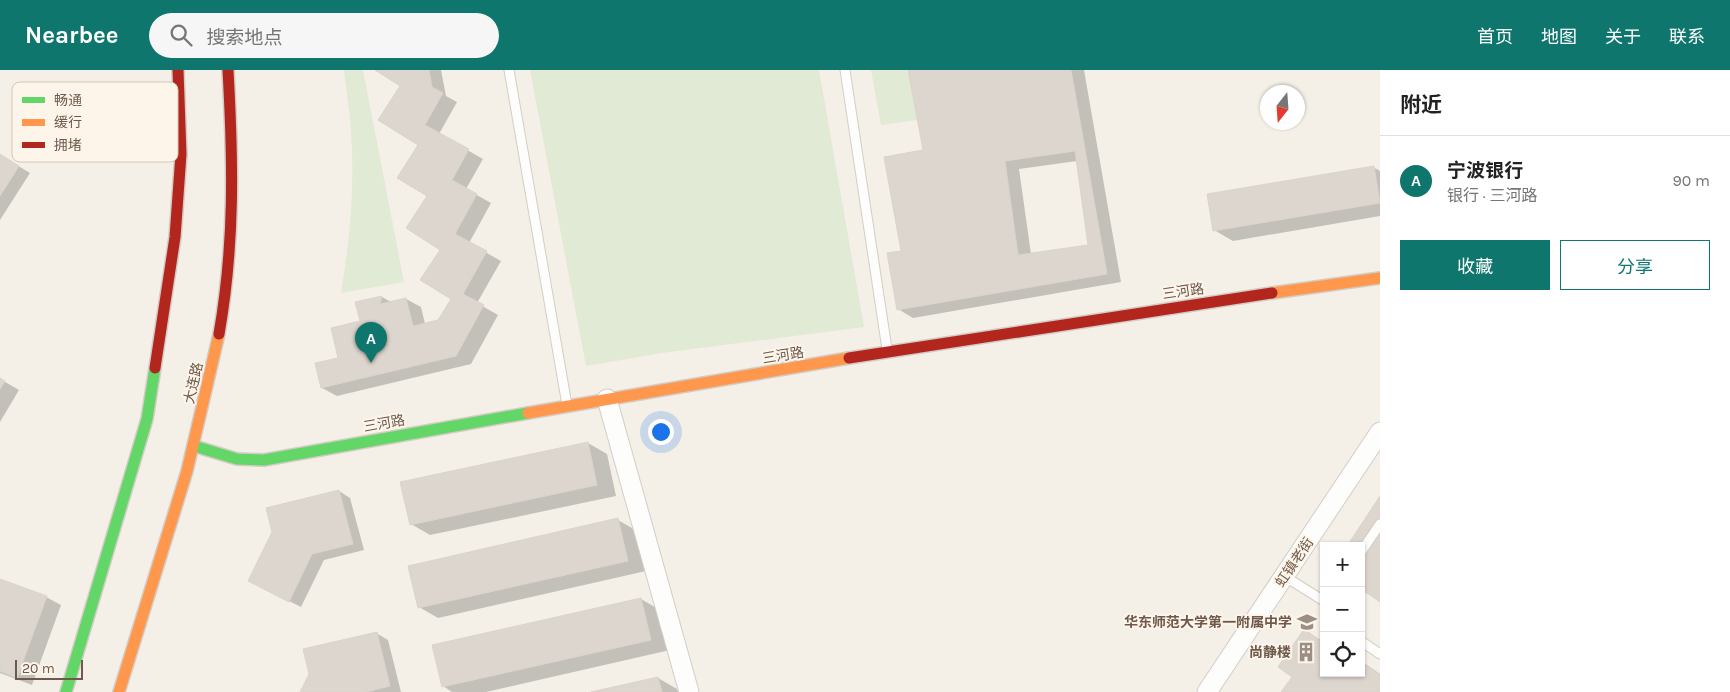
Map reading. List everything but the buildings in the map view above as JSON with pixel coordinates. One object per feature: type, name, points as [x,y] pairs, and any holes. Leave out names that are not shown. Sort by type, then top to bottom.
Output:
[{"type":"main road","points":[[66,692],[146,419],[175,237],[181,154],[178,70]]},
{"type":"main road","name":"大连路","points":[[120,692],[194,446],[219,336],[231,244],[232,171],[228,70]]},
{"type":"main road","name":"三河路","points":[[194,446],[231,458],[250,461],[264,460],[606,399],[1056,324],[1380,278]]},
{"type":"street","points":[[606,399],[689,692]]},
{"type":"street","name":"虹镇老街","points":[[1207,692],[1380,432]]},
{"type":"lane","points":[[509,70],[567,406]]},
{"type":"lane","points":[[845,70],[887,353]]},
{"type":"lane","points":[[1365,546],[1380,524]]},
{"type":"lane","points":[[1284,576],[1320,598]]},
{"type":"lane","points":[[1365,644],[1380,654]]},
{"type":"green space","points":[[344,70],[363,70],[404,282],[341,293],[347,253],[352,192],[352,151]]},
{"type":"green space","points":[[530,70],[819,70],[864,327],[662,353],[586,366]]},
{"type":"green space","points":[[871,70],[908,70],[917,120],[881,125]]},
{"type":"traffic: fast","points":[[66,692],[147,419],[155,368]]},
{"type":"traffic: fast","points":[[194,446],[237,459],[264,460],[528,413]]},
{"type":"traffic: slow","points":[[1272,293],[1380,278]]},
{"type":"traffic: slow","points":[[119,692],[187,471],[219,334]]},
{"type":"traffic: slow","points":[[528,413],[849,358]]},
{"type":"traffic: jam","points":[[155,368],[175,237],[181,154],[178,70]]},
{"type":"traffic: jam","points":[[219,334],[228,267],[230,234],[232,170],[228,70]]},
{"type":"traffic: jam","points":[[849,358],[1272,293]]},
{"type":"place","name":"宁波银行","points":[[371,363]]},
{"type":"place","name":"华东师范大学第一附属中学","points":[[1307,622]]},
{"type":"place","name":"尚静楼","points":[[1306,652]]}]
